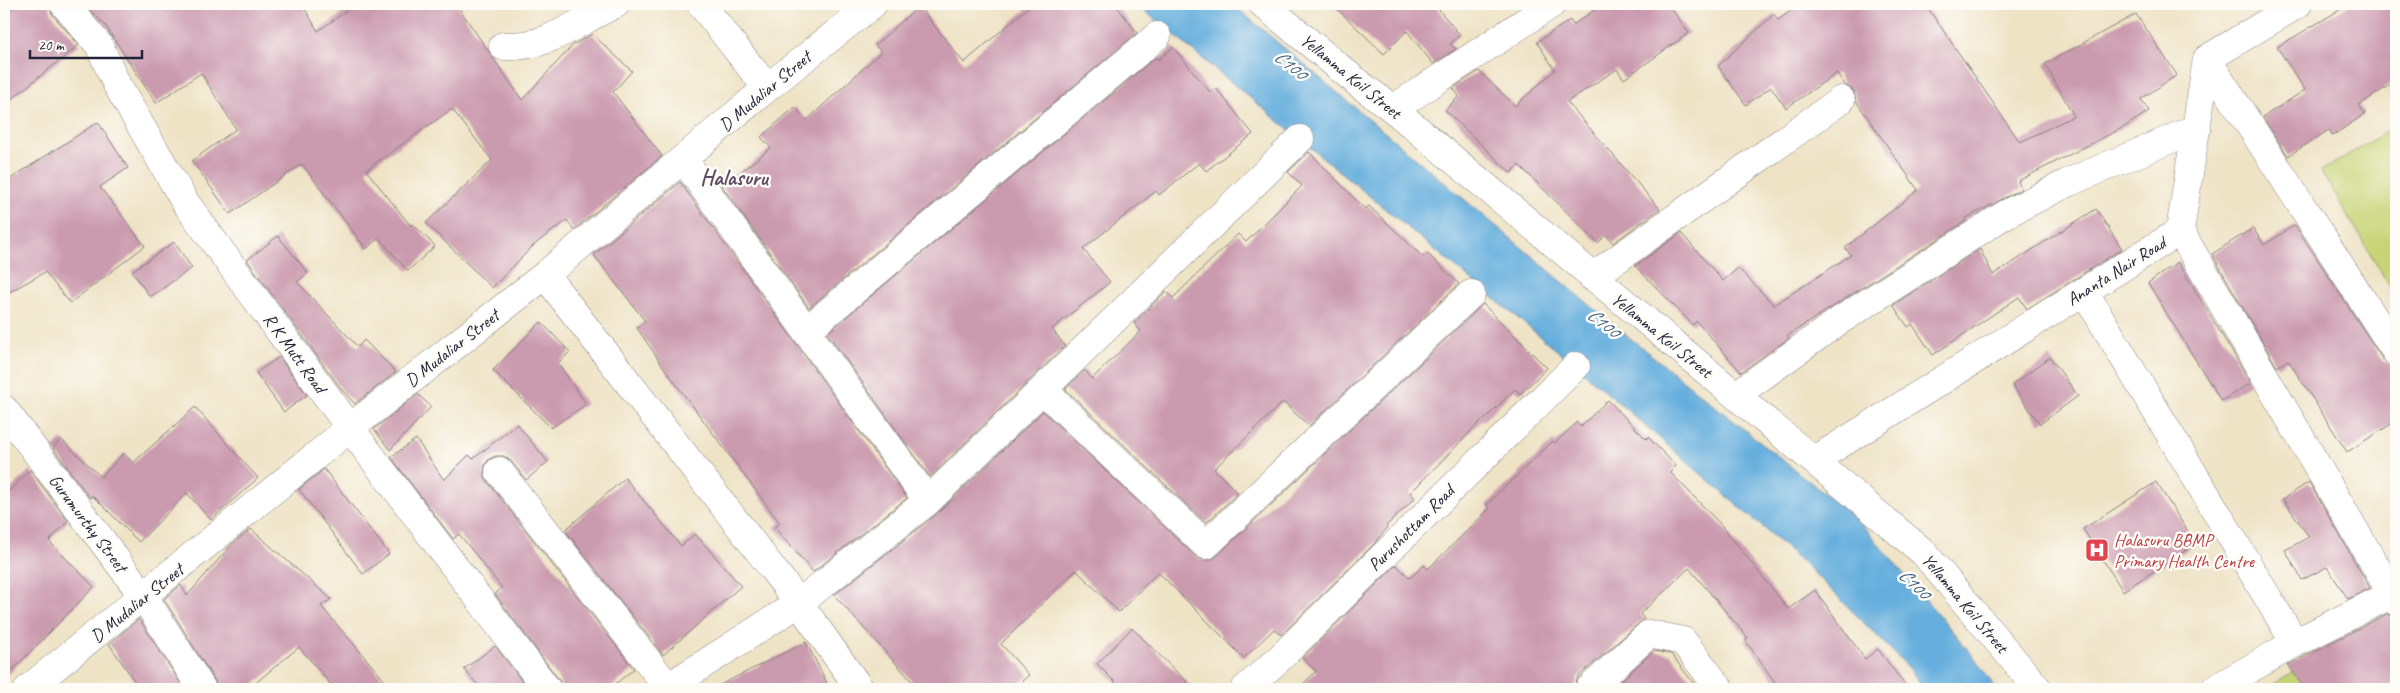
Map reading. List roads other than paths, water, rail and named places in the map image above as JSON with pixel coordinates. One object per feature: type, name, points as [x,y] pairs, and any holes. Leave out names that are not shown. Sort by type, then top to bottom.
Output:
[{"type":"street","name":"R K Mutt Road","points":[[64,4],[99,45],[117,85],[185,202],[350,428],[547,689]]},
{"type":"street","points":[[503,46],[523,47],[542,42],[572,29],[616,4]]},
{"type":"street","points":[[701,4],[767,88]]},
{"type":"street","name":"D Mudaliar Street","points":[[28,689],[144,597],[350,428],[545,274],[684,160],[767,88],[873,4]]},
{"type":"street","name":"Yellamma Koil Street","points":[[1263,4],[1358,83],[1393,109],[1923,552],[2038,689]]},
{"type":"street","points":[[1393,109],[1552,4]]},
{"type":"street","points":[[2298,4],[2208,59],[2396,352]]},
{"type":"street","points":[[806,331],[1157,36]]},
{"type":"street","name":"Ananta Nair Road","points":[[1815,460],[2180,231],[2208,59]]},
{"type":"street","points":[[1592,277],[1841,100]]},
{"type":"street","points":[[1736,395],[1840,321],[2006,214],[2067,183],[2197,128]]},
{"type":"street","points":[[499,471],[667,688],[799,603],[928,501],[1300,139]]},
{"type":"street","points":[[684,160],[928,501]]},
{"type":"street","points":[[2180,231],[2394,597],[2295,643],[2215,689]]},
{"type":"street","points":[[545,274],[799,603],[860,689]]},
{"type":"street","points":[[2084,291],[2295,643]]},
{"type":"street","points":[[1043,390],[1206,545],[1471,294]]},
{"type":"street","name":"Purushottam Road","points":[[1245,689],[1280,658],[1576,366]]},
{"type":"street","name":"Gurumurthy Street","points":[[4,409],[144,597],[202,689]]},
{"type":"street","points":[[1589,689],[1650,634],[1682,641],[1720,689]]},
{"type":"water","name":"C100","points":[[1136,4],[1232,4],[1615,326],[1860,522],[1974,657],[1996,689],[1924,689],[1910,669],[1804,563],[1576,366]]},
{"type":"place","name":"Halasuru BBMP Primary Health Centre","points":[[2097,550]]},
{"type":"district","name":"Halasuru","points":[[734,177]]}]
